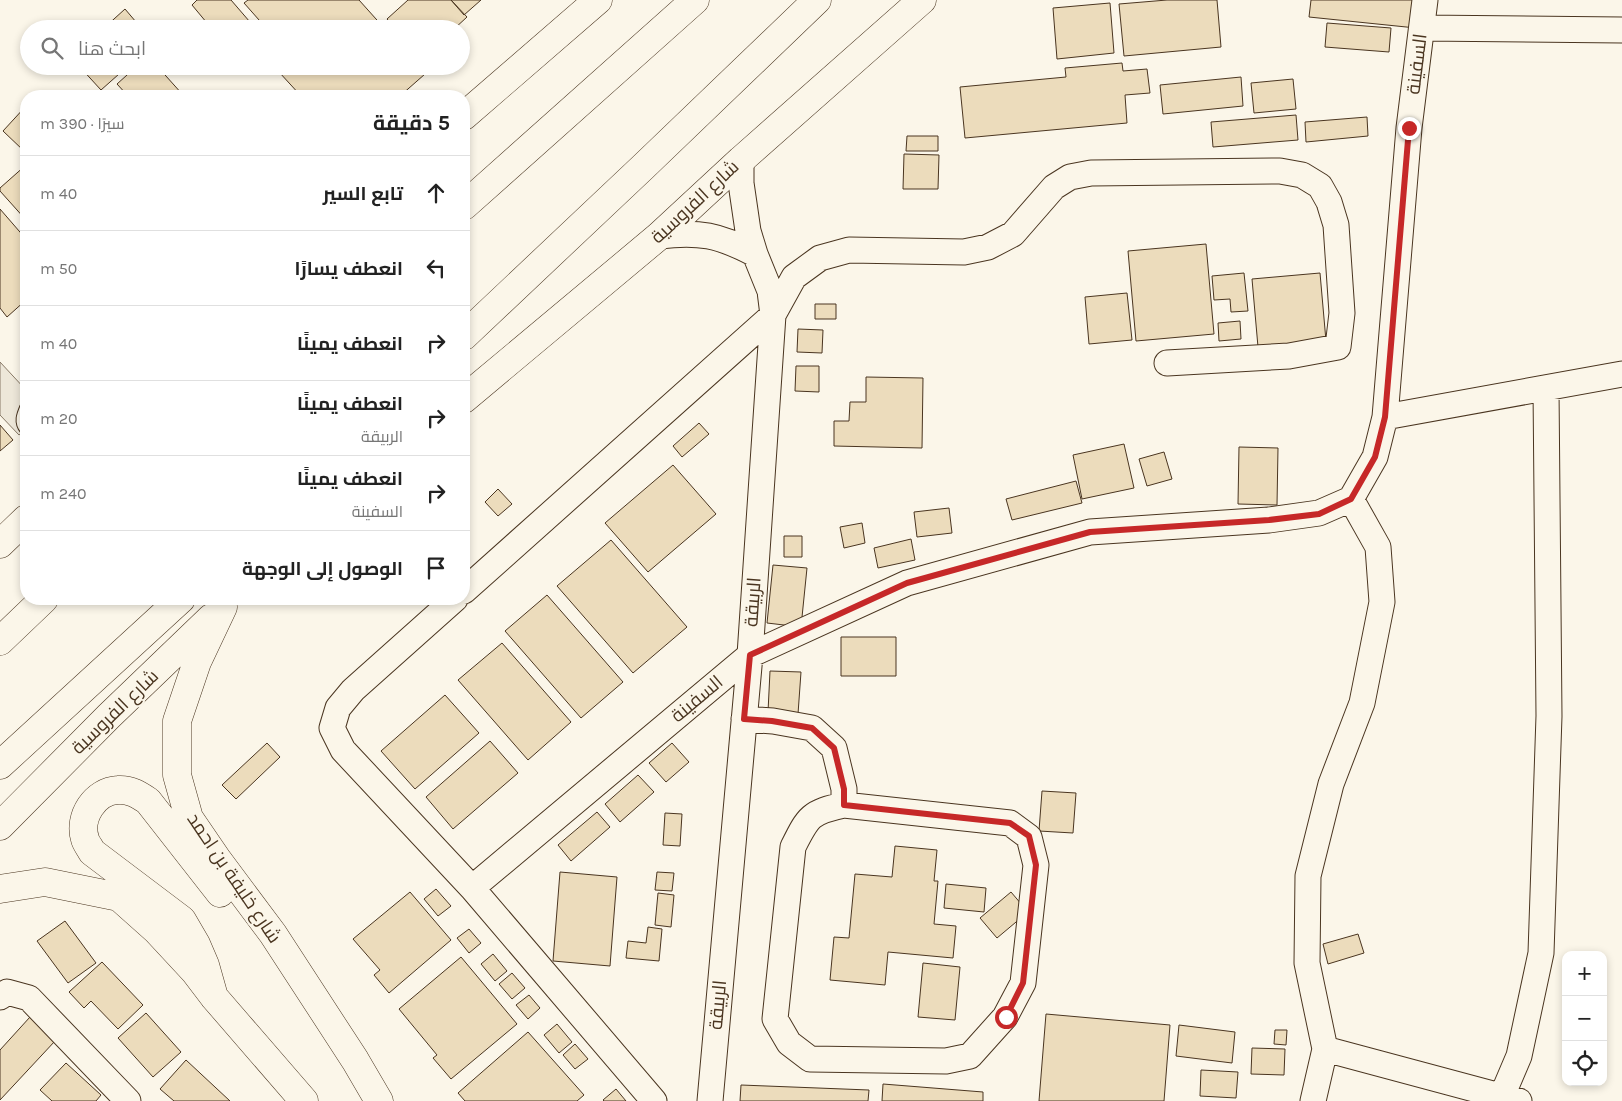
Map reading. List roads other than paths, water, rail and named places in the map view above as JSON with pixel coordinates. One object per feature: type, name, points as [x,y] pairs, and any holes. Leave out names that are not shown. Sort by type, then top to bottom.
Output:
[{"type":"main road","points":[[470,111],[598,0]]},
{"type":"main road","points":[[470,201],[696,0]]},
{"type":"main road","points":[[470,330],[643,168],[817,0]]},
{"type":"main road","name":"شارع الفروسية","points":[[470,394],[659,236],[741,160],[922,0]]},
{"type":"main road","points":[[0,544],[20,525]]},
{"type":"main road","points":[[0,641],[38,605]]},
{"type":"main road","name":"شارع الفروسية","points":[[0,765],[174,605]]},
{"type":"main road","name":"شارع الفروسية","points":[[0,826],[109,716],[225,605]]},
{"type":"main road","name":"شارع خليفة بن احمد","points":[[226,605],[197,662],[178,721],[177,775],[189,818],[273,934],[355,1060],[379,1101]]},
{"type":"main road","points":[[214,997],[205,965],[196,944],[182,920],[92,852],[84,838],[84,819],[90,806],[103,794],[118,790],[136,793],[148,800],[220,893],[238,910],[273,934]]},
{"type":"main road","points":[[0,889],[45,882],[119,897],[156,930],[195,972],[214,997],[304,1101]]},
{"type":"street","name":"السفينة","points":[[472,888],[750,655],[907,583],[1090,532],[1269,520],[1319,514],[1351,499],[1375,457],[1385,417],[1409,128],[1425,0]]},
{"type":"street","points":[[1422,28],[1622,30]]},
{"type":"street","name":"الربيقة","points":[[710,1101],[750,655],[772,315],[770,291],[755,254],[744,207],[741,160]]},
{"type":"street","points":[[470,586],[772,315],[794,277],[820,258],[849,250],[964,252],[988,246],[1013,234],[1054,187],[1070,177],[1091,173],[1280,171],[1302,175],[1320,186],[1329,202],[1336,224],[1342,313],[1338,348],[1289,356],[1166,363]]},
{"type":"street","points":[[659,236],[684,233],[709,235],[733,242],[755,254]]},
{"type":"street","points":[[1385,417],[1622,374]]},
{"type":"street","points":[[1325,1049],[1511,1099],[1541,953],[1549,716],[1546,388]]},
{"type":"street","points":[[1313,1101],[1325,1049],[1307,963],[1308,876],[1331,784],[1362,703],[1382,602],[1378,547],[1351,499]]},
{"type":"street","points":[[448,605],[353,690],[338,708],[332,728],[343,750],[472,888],[654,1101]]},
{"type":"street","points":[[744,719],[772,721],[812,728],[834,748],[844,789],[844,805]]},
{"type":"street","points":[[844,805],[1010,823],[1029,836],[1036,865],[1023,983],[1006,1017],[970,1056],[946,1061],[810,1059],[789,1043],[775,1019],[793,847],[806,822],[822,809],[844,805]]},
{"type":"street","points":[[0,997],[8,992],[29,998],[128,1101]]}]
